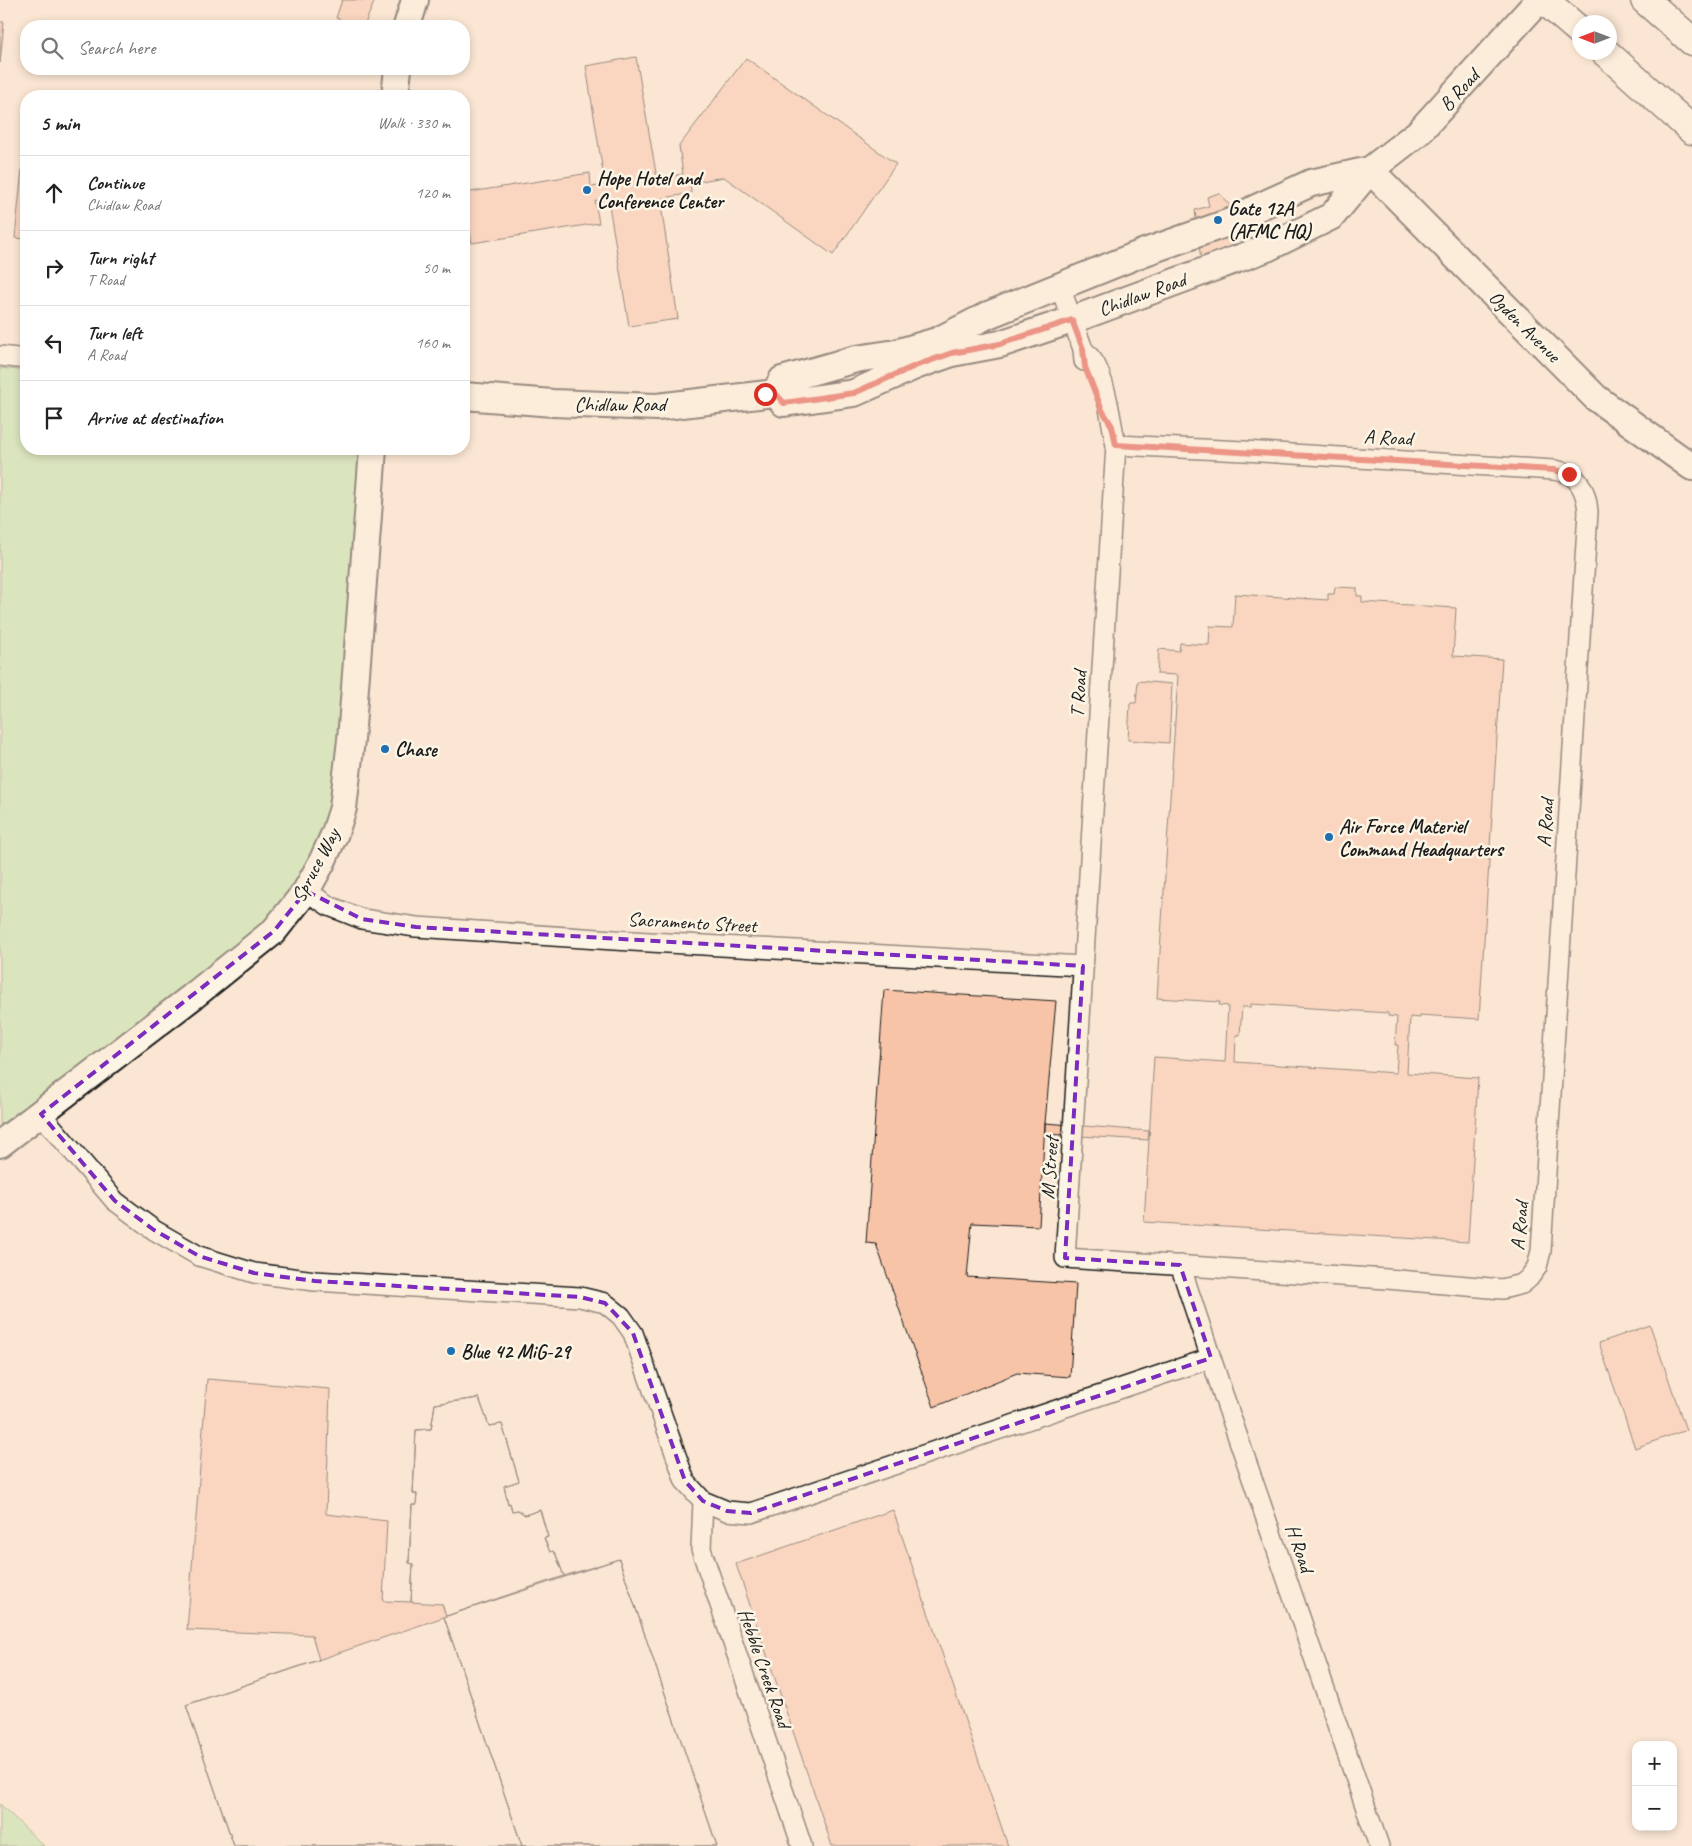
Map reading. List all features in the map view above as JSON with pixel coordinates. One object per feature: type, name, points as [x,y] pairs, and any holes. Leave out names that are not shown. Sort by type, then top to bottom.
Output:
[{"type":"main road","points":[[1544,0],[1572,24]]},
{"type":"main road","points":[[1645,0],[1692,42]]},
{"type":"main road","points":[[1613,60],[1692,130]]},
{"type":"street","points":[[409,20],[415,0]]},
{"type":"street","name":"B Road","points":[[1370,170],[1419,132],[1539,0]]},
{"type":"street","points":[[395,90],[397,75]]},
{"type":"street","name":"Chidlaw Road","points":[[775,393],[782,380],[785,379],[856,359],[896,353],[937,341],[988,315],[1166,243],[1188,227],[1233,211],[1252,210],[1311,183],[1370,170]]},
{"type":"street","name":"Chidlaw Road","points":[[775,393],[784,403],[854,393],[934,359],[952,353],[1000,344],[1072,320],[1267,248],[1332,216],[1370,170]]},
{"type":"street","name":"Ogden Avenue","points":[[1370,170],[1596,398],[1692,467]]},
{"type":"street","name":"T Road","points":[[1060,287],[1083,349],[1085,367],[1102,410],[1112,426],[1116,445],[1083,966]]},
{"type":"street","points":[[0,356],[20,358]]},
{"type":"street","name":"Chidlaw Road","points":[[470,397],[553,404],[657,406],[775,393]]},
{"type":"street","name":"A Road","points":[[1116,445],[1554,470],[1569,474],[1580,484],[1587,498],[1588,512],[1541,1251],[1537,1267],[1522,1284],[1502,1289],[1180,1265]]},
{"type":"street","name":"Spruce Way","points":[[0,1144],[192,998],[274,931],[306,891],[335,834],[343,808],[351,740],[373,455]]},
{"type":"street","name":"Sacramento Street","points":[[306,891],[330,906],[362,918],[416,927],[1083,966]]},
{"type":"street","name":"M Street","points":[[1083,966],[1065,1258],[1180,1265]]},
{"type":"street","points":[[41,1114],[115,1201],[154,1230],[199,1256],[254,1273],[315,1281],[580,1297],[605,1302],[621,1316],[633,1333],[685,1481],[703,1501],[727,1511],[751,1513],[1210,1358]]},
{"type":"street","name":"H Road","points":[[1180,1265],[1210,1358],[1380,1846]]},
{"type":"street","name":"Hebble Creek Road","points":[[703,1501],[701,1549],[802,1846]]},
{"type":"highlighted area","points":[[306,891],[362,919],[416,927],[1083,966],[1065,1258],[1180,1265],[1211,1358],[751,1513],[727,1511],[703,1501],[685,1481],[633,1333],[605,1303],[580,1297],[315,1281],[254,1273],[199,1256],[154,1230],[115,1201],[41,1114],[274,931]]},
{"type":"green space","points":[[0,368],[20,370],[20,455],[359,455],[339,755],[325,821],[313,852],[297,882],[286,898],[247,941],[0,1125]]},
{"type":"green space","points":[[0,1804],[44,1846],[0,1846]]},
{"type":"building","points":[[342,0],[375,0],[367,20],[342,20],[336,18]]},
{"type":"building","points":[[0,22],[4,22],[0,63]]},
{"type":"building","name":"Hope Hotel and Conference Center","points":[[636,57],[657,179],[683,174],[679,146],[746,58],[896,164],[833,255],[724,177],[690,183],[691,193],[660,199],[678,319],[629,326],[608,199],[595,201],[599,223],[472,243],[470,232],[470,192],[590,173],[591,187],[605,185],[586,66]]},
{"type":"building","points":[[20,188],[20,238],[15,238]]},
{"type":"building","name":"Gate 12A (AFMC HQ)","points":[[1219,193],[1246,230],[1232,236],[1237,248],[1201,261],[1195,210],[1209,206],[1207,197]]},
{"type":"building","name":"Air Force Materiel Command Headquarters","points":[[1335,587],[1357,588],[1357,596],[1362,596],[1362,602],[1456,608],[1453,656],[1502,659],[1479,1019],[1420,1015],[1420,1018],[1410,1017],[1407,1073],[1478,1078],[1468,1242],[1144,1222],[1154,1057],[1225,1062],[1228,1006],[1219,1005],[1220,1002],[1157,998],[1178,675],[1157,674],[1159,649],[1179,651],[1180,643],[1209,645],[1210,626],[1233,627],[1235,594],[1328,600],[1328,594],[1334,594]],"holes":[[[1251,1004],[1388,1013],[1388,1016],[1397,1017],[1396,1073],[1235,1062],[1236,1035],[1240,1035],[1242,1007],[1251,1007]]]},
{"type":"building","points":[[1138,681],[1172,684],[1169,743],[1128,740],[1130,703],[1136,703]]},
{"type":"building","points":[[884,990],[1056,1001],[1045,1123],[1039,1226],[972,1223],[967,1277],[1076,1284],[1070,1377],[1017,1373],[934,1407],[876,1244],[866,1243]]},
{"type":"building","points":[[1045,1123],[1149,1131],[1148,1140],[1045,1134]]},
{"type":"building","points":[[1650,1325],[1686,1430],[1635,1448],[1599,1343]]},
{"type":"building","points":[[207,1379],[330,1389],[326,1514],[387,1521],[383,1601],[411,1602],[413,1564],[409,1563],[412,1505],[416,1505],[417,1494],[413,1494],[416,1430],[431,1429],[435,1404],[479,1398],[489,1426],[502,1424],[519,1481],[504,1486],[508,1504],[510,1503],[512,1511],[518,1510],[525,1515],[540,1510],[548,1537],[544,1538],[550,1552],[553,1551],[556,1555],[564,1576],[619,1559],[717,1846],[234,1846],[186,1705],[319,1660],[312,1635],[187,1630]]},
{"type":"building","points":[[479,1398],[489,1426],[502,1424],[519,1481],[504,1486],[508,1504],[510,1503],[512,1511],[518,1510],[525,1515],[540,1510],[548,1537],[544,1538],[550,1552],[553,1551],[556,1555],[564,1576],[446,1616],[442,1604],[411,1602],[413,1564],[409,1563],[412,1505],[416,1505],[417,1494],[413,1494],[416,1430],[431,1429],[435,1404]]},
{"type":"building","points":[[893,1510],[1008,1846],[832,1846],[736,1564]]},
{"type":"building","points":[[619,1559],[717,1846],[522,1846],[444,1617]]},
{"type":"building","points":[[444,1617],[522,1846],[234,1846],[186,1705]]},
{"type":"place","name":"Hope Hotel and Conference Center","points":[[587,190]]},
{"type":"place","name":"Gate 12A (AFMC HQ)","points":[[1218,220]]},
{"type":"place","name":"Chase","points":[[385,749]]},
{"type":"place","name":"Air Force Materiel Command Headquarters","points":[[1329,837]]},
{"type":"place","name":"Blue 42 MiG-29","points":[[451,1351]]},
{"type":"route","points":[[765,394],[775,393],[784,403],[854,393],[915,366],[952,353],[1000,344],[1072,320],[1083,349],[1085,367],[1102,410],[1112,426],[1116,445],[1554,470],[1569,474]]}]
